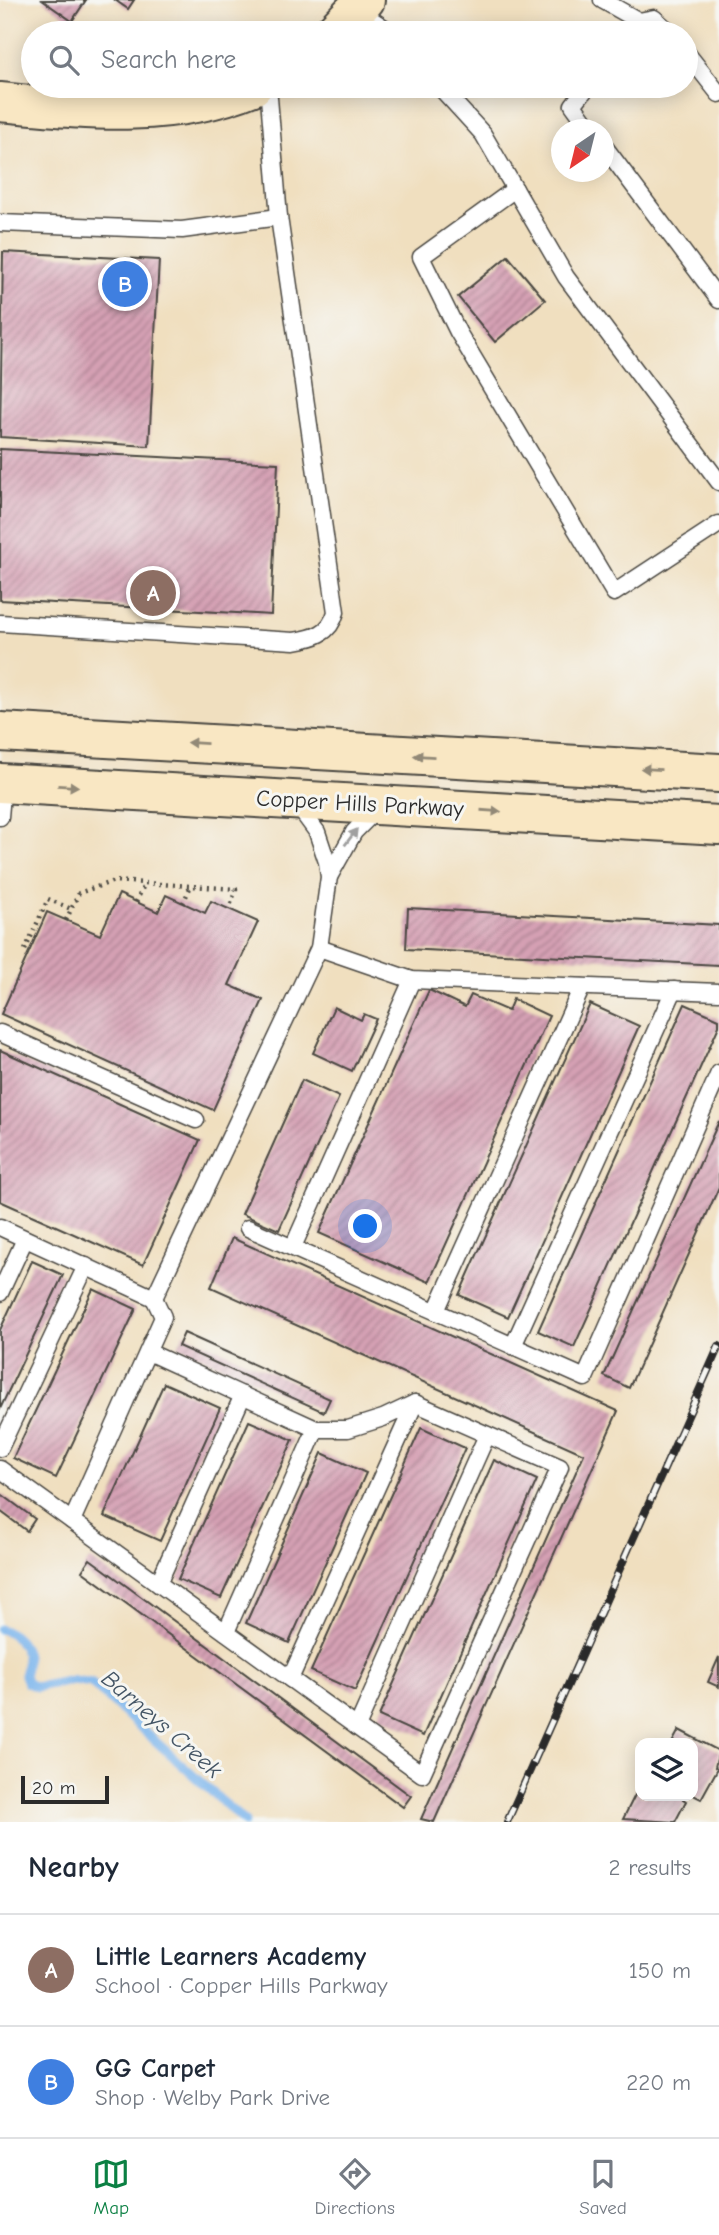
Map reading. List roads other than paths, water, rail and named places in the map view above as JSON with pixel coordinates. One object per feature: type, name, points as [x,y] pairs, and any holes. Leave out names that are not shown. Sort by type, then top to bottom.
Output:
[{"type":"main road","points":[[0,102],[89,110],[137,111],[221,98]]},
{"type":"main road","points":[[0,732],[719,773]]},
{"type":"main road","name":"Copper Hills Parkway","points":[[1,794],[290,799],[719,825]]},
{"type":"lane","points":[[603,0],[627,21]]},
{"type":"lane","points":[[350,11],[369,21]]},
{"type":"lane","points":[[698,67],[719,94]]},
{"type":"lane","points":[[0,623],[293,641],[313,638],[329,628],[337,612],[337,605],[279,217],[269,98]]},
{"type":"lane","points":[[450,98],[483,134],[566,277],[719,482]]},
{"type":"lane","points":[[579,98],[573,106],[583,119]]},
{"type":"lane","points":[[614,159],[719,300]]},
{"type":"lane","points":[[515,189],[421,257],[458,332],[614,593],[719,524]]},
{"type":"lane","points":[[0,223],[182,230],[279,217]]},
{"type":"lane","points":[[290,799],[317,832],[329,877]]},
{"type":"lane","points":[[154,1298],[318,948],[329,877],[354,832],[382,804]]},
{"type":"lane","points":[[318,948],[412,980],[719,992]]},
{"type":"lane","points":[[293,1247],[412,980]]},
{"type":"lane","points":[[436,1311],[582,986]]},
{"type":"lane","points":[[513,1346],[674,990]]},
{"type":"lane","points":[[0,1033],[196,1120]]},
{"type":"lane","points":[[248,1228],[585,1378],[719,1073]]},
{"type":"lane","points":[[0,1227],[154,1298],[163,1317],[72,1521]]},
{"type":"lane","points":[[0,1293],[25,1239]]},
{"type":"lane","points":[[0,1448],[86,1266]]},
{"type":"lane","points":[[0,1469],[422,1774],[560,1467],[415,1403],[383,1418],[348,1429],[316,1429],[148,1352]]},
{"type":"lane","points":[[158,1584],[243,1395]]},
{"type":"lane","points":[[290,1679],[415,1403]]},
{"type":"lane","points":[[226,1632],[316,1429]]},
{"type":"lane","points":[[357,1727],[487,1435]]},
{"type":"waterway","name":"Barneys Creek","points":[[0,1629],[14,1636],[23,1647],[27,1683],[36,1687],[73,1680],[91,1683],[245,1822]]},
{"type":"railway","points":[[507,1822],[719,1346]]},
{"type":"place","name":"GG Carpet","points":[[125,284]]},
{"type":"place","name":"Little Learners Academy","points":[[153,593]]}]
